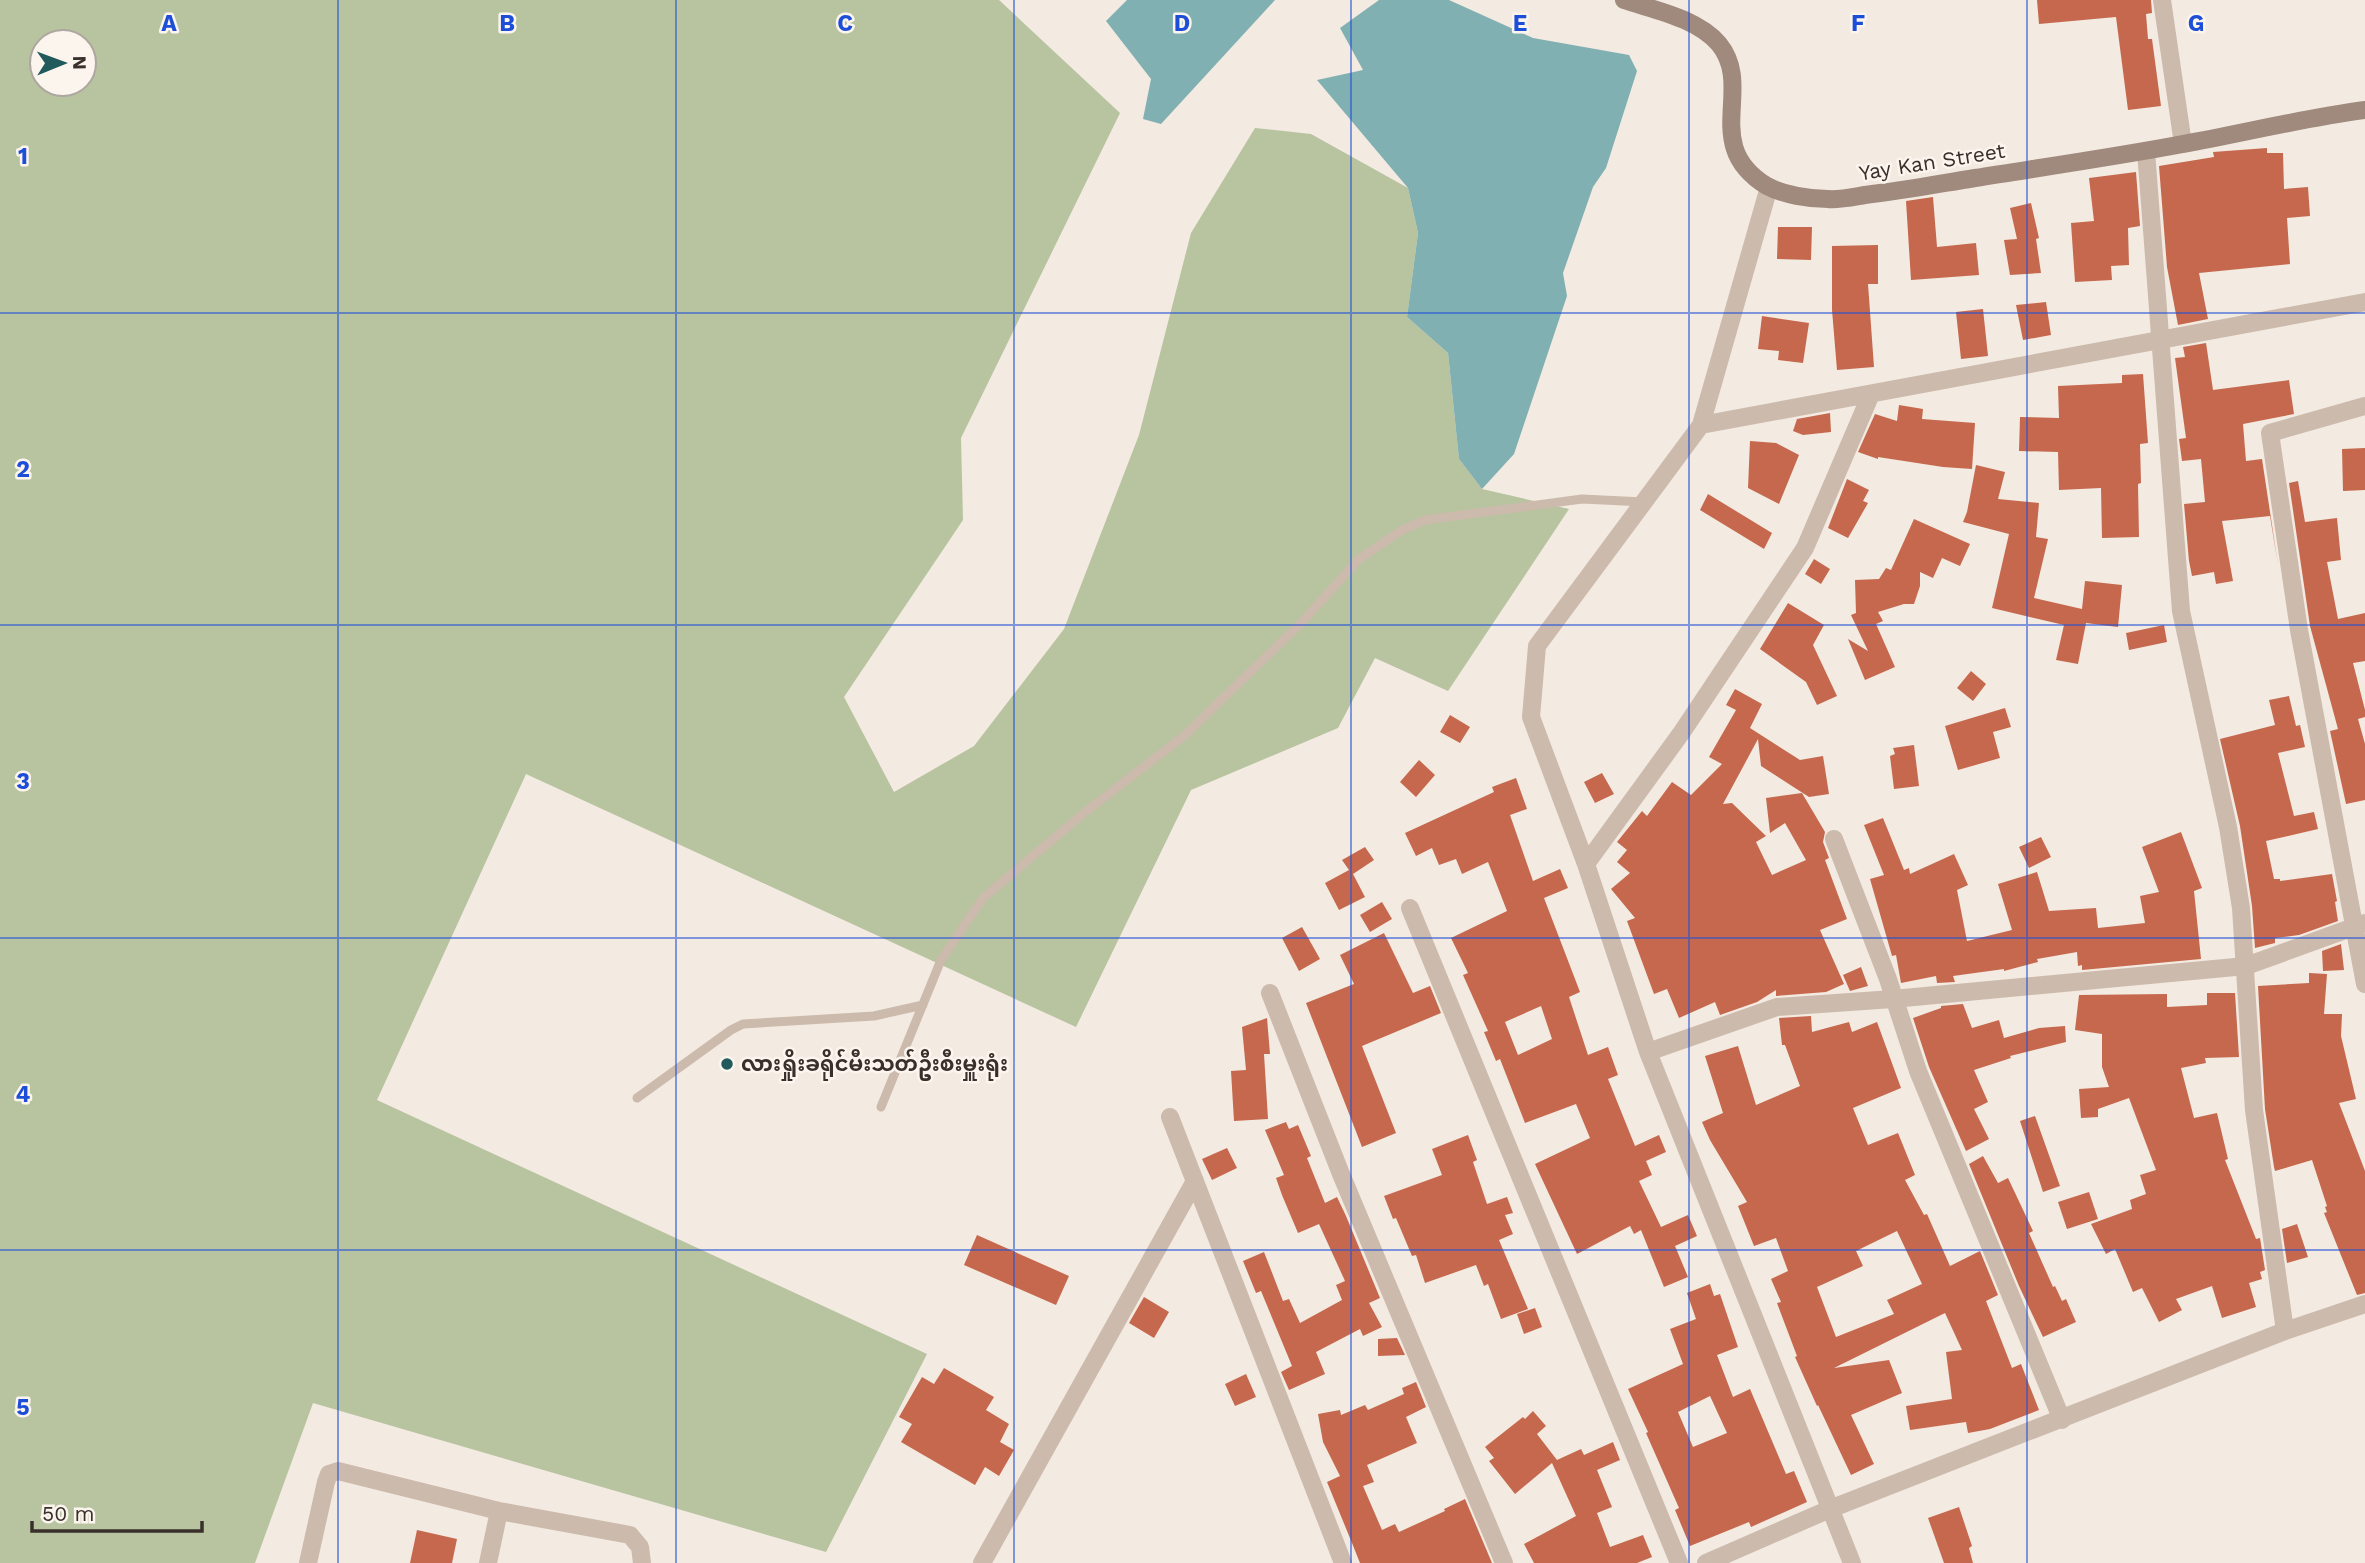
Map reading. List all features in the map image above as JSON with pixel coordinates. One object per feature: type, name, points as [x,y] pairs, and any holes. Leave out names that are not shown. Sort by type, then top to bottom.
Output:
[{"type":"main road","name":"Yay Kan Street","points":[[1624,0],[1678,18],[1701,29],[1719,44],[1729,65],[1732,138],[1737,156],[1747,171],[1769,187],[1797,196],[1829,200],[1877,194],[2146,151],[2365,110]]},
{"type":"street","points":[[2162,0],[2183,144]]},
{"type":"street","points":[[2146,151],[2181,611],[2228,827],[2241,908],[2254,1110],[2285,1331]]},
{"type":"street","points":[[1769,187],[1701,425],[1537,646],[1531,717],[1586,864],[1648,1052],[1852,1563]]},
{"type":"street","points":[[1701,425],[2365,302]]},
{"type":"street","points":[[1586,864],[1682,732],[1805,548],[1871,394]]},
{"type":"street","points":[[2365,406],[2270,433],[2299,630],[2360,924],[2365,984]]},
{"type":"street","points":[[1834,839],[1888,979],[1918,1071],[2062,1420]]},
{"type":"street","points":[[1410,908],[1679,1563]]},
{"type":"street","points":[[1648,1052],[1777,1007],[1893,999],[2246,966],[2360,924]]},
{"type":"street","points":[[1270,993],[1341,1174],[1504,1563]]},
{"type":"street","points":[[1170,1117],[1343,1563]]},
{"type":"street","points":[[982,1563],[1195,1181]]},
{"type":"street","points":[[1706,1563],[1830,1509],[2285,1331],[2365,1304]]},
{"type":"street","points":[[308,1563],[326,1482],[329,1475],[338,1471],[499,1511],[630,1535],[640,1547],[642,1563]]},
{"type":"street","points":[[488,1563],[499,1511]]},
{"type":"lane","points":[[881,1107],[941,960],[983,898],[1084,813],[1185,735],[1303,621],[1360,559],[1402,530],[1425,520],[1582,499],[1644,502]]},
{"type":"lane","points":[[637,1098],[743,1024],[874,1016],[923,1005]]},
{"type":"green space","points":[[0,0],[999,0],[1120,113],[961,438],[963,520],[844,697],[894,792],[974,746],[1064,629],[1139,435],[1191,233],[1255,128],[1311,134],[1408,188],[1418,233],[1407,317],[1448,353],[1459,459],[1482,489],[1569,509],[1448,691],[1375,658],[1338,728],[1191,790],[1076,1027],[526,774],[377,1100],[927,1354],[826,1552],[313,1403],[255,1563],[0,1563]]},
{"type":"water","points":[[1127,0],[1275,0],[1161,124],[1143,119],[1151,79],[1106,21]]},
{"type":"water","points":[[1379,0],[1449,0],[1533,38],[1629,55],[1637,71],[1606,168],[1593,187],[1563,273],[1567,296],[1514,454],[1482,489],[1459,459],[1448,353],[1407,317],[1418,233],[1408,188],[1317,80],[1363,70],[1340,28]]},
{"type":"building","points":[[2037,0],[2151,0],[2152,13],[2146,14],[2148,39],[2152,39],[2161,106],[2128,110],[2116,17],[2039,24]]},
{"type":"building","points":[[2267,148],[2267,153],[2283,153],[2284,189],[2308,187],[2310,216],[2287,218],[2290,264],[2199,273],[2208,319],[2178,325],[2167,267],[2159,166],[2214,157],[2213,152]]},
{"type":"building","points":[[2136,172],[2140,226],[2128,228],[2129,265],[2111,266],[2112,280],[2075,282],[2071,223],[2094,221],[2089,178]]},
{"type":"building","points":[[1933,197],[1937,247],[1976,243],[1979,275],[1911,280],[1906,201]]},
{"type":"building","points":[[2031,203],[2039,238],[2036,239],[2041,273],[2010,275],[2004,240],[2017,239],[2010,208]]},
{"type":"building","points":[[1778,227],[1812,227],[1811,260],[1777,259]]},
{"type":"building","points":[[1878,245],[1878,284],[1868,284],[1874,367],[1837,370],[1832,310],[1832,246]]},
{"type":"building","points":[[2046,302],[2051,335],[2023,340],[2016,305]]},
{"type":"building","points":[[1983,309],[1988,356],[1961,359],[1956,312]]},
{"type":"building","points":[[1762,316],[1809,323],[1803,363],[1778,360],[1779,351],[1758,349]]},
{"type":"building","points":[[2206,343],[2213,390],[2289,380],[2294,414],[2243,424],[2246,461],[2262,459],[2278,565],[2270,516],[2222,521],[2233,581],[2216,584],[2214,572],[2192,576],[2189,561],[2184,504],[2205,502],[2201,459],[2182,461],[2179,439],[2186,438],[2175,358],[2185,357],[2183,347]]},
{"type":"building","points":[[2143,374],[2148,443],[2140,444],[2139,537],[2102,538],[2101,488],[2059,490],[2058,452],[2019,451],[2020,417],[2059,418],[2058,386],[2122,383],[2122,375]]},
{"type":"building","points":[[1899,405],[1923,409],[1922,419],[1975,423],[1972,469],[1878,459],[1858,452],[1875,414],[1897,421]]},
{"type":"building","points":[[1830,413],[1831,432],[1803,435],[1793,431],[1797,419]]},
{"type":"building","points":[[1750,441],[1776,443],[1799,455],[1779,504],[1748,488]]},
{"type":"building","points":[[2365,448],[2365,490],[2343,491],[2342,449]]},
{"type":"building","points":[[1976,465],[2005,472],[1998,499],[2039,503],[2036,537],[2048,539],[2034,598],[2082,609],[2085,581],[2122,585],[2118,627],[2086,623],[2078,664],[2056,660],[2064,625],[1992,608],[2009,534],[1963,522]]},
{"type":"building","points":[[1847,479],[1869,490],[1863,501],[1868,503],[1848,538],[1828,528]]},
{"type":"building","points":[[2298,481],[2305,522],[2337,518],[2341,560],[2327,562],[2338,619],[2365,613],[2365,661],[2353,663],[2365,710],[2365,717],[2358,719],[2365,744],[2365,800],[2346,804],[2330,731],[2338,729],[2310,626],[2289,483]]},
{"type":"building","points":[[1708,494],[1772,533],[1764,549],[1700,510]]},
{"type":"building","points":[[1914,519],[1970,544],[1960,566],[1942,558],[1933,578],[1920,572],[1920,586],[1914,604],[1904,604],[1878,612],[1883,621],[1876,624],[1895,667],[1865,680],[1848,639],[1868,651],[1851,615],[1856,613],[1855,580],[1879,579],[1886,568],[1891,570]]},
{"type":"building","points":[[1814,559],[1830,569],[1821,584],[1805,574]]},
{"type":"building","points":[[1788,603],[1824,625],[1813,645],[1837,696],[1817,705],[1806,682],[1760,649]]},
{"type":"building","points":[[2164,625],[2167,642],[2129,650],[2126,633]]},
{"type":"building","points":[[1971,671],[1986,684],[1973,701],[1957,688]]},
{"type":"building","points":[[1735,689],[1762,704],[1750,728],[1800,760],[1823,756],[1829,794],[1809,797],[1761,766],[1758,739],[1723,804],[1732,803],[1766,836],[1756,842],[1772,875],[1806,860],[1785,823],[1770,833],[1766,798],[1802,793],[1825,832],[1823,842],[1829,858],[1825,860],[1847,919],[1820,930],[1844,984],[1826,992],[1776,996],[1776,990],[1757,1002],[1720,1015],[1715,1002],[1679,1018],[1667,989],[1654,994],[1627,921],[1635,918],[1611,889],[1630,873],[1617,862],[1627,850],[1617,842],[1642,811],[1647,816],[1672,782],[1691,795],[1722,764],[1709,757],[1736,710],[1726,705]]},
{"type":"building","points":[[2289,696],[2296,726],[2300,725],[2305,747],[2278,753],[2294,816],[2314,812],[2318,829],[2266,841],[2274,879],[2280,881],[2332,874],[2338,921],[2299,935],[2275,938],[2275,943],[2255,948],[2252,906],[2240,826],[2220,739],[2275,725],[2269,700]]},
{"type":"building","points":[[2005,708],[2011,727],[1993,732],[2000,758],[1958,770],[1945,726]]},
{"type":"building","points":[[1450,715],[1470,727],[1460,743],[1440,732]]},
{"type":"building","points":[[1914,745],[1919,786],[1894,789],[1890,756],[1895,754],[1893,748]]},
{"type":"building","points":[[1419,760],[1435,775],[1416,797],[1400,782]]},
{"type":"building","points":[[1602,773],[1614,794],[1595,803],[1584,782]]},
{"type":"building","points":[[1516,778],[1527,809],[1510,815],[1533,881],[1560,869],[1568,888],[1544,898],[1580,992],[1569,997],[1588,1055],[1608,1047],[1618,1075],[1608,1079],[1635,1146],[1659,1135],[1666,1152],[1646,1161],[1652,1175],[1639,1181],[1661,1227],[1688,1215],[1697,1236],[1675,1246],[1688,1277],[1664,1287],[1641,1230],[1634,1234],[1630,1226],[1577,1254],[1535,1164],[1590,1138],[1576,1104],[1525,1123],[1500,1059],[1496,1061],[1484,1032],[1488,1031],[1463,975],[1468,973],[1451,938],[1507,911],[1488,862],[1462,874],[1456,859],[1439,865],[1432,848],[1416,856],[1405,833],[1494,792],[1492,787]],"holes":[[[1541,1006],[1552,1039],[1518,1055],[1505,1022]]]},
{"type":"building","points":[[1883,818],[1904,870],[1909,868],[1910,874],[1954,854],[1968,885],[1957,890],[1967,941],[2012,930],[1998,884],[2037,872],[2049,911],[2096,908],[2098,928],[2145,923],[2140,896],[2159,892],[2142,847],[2181,832],[2202,888],[2194,891],[2201,959],[2082,970],[2082,965],[2078,966],[2077,952],[2037,959],[2038,962],[2004,971],[1953,976],[1955,982],[1937,983],[1936,976],[1901,983],[1896,955],[1892,956],[1870,879],[1884,875],[1864,825]]},
{"type":"building","points":[[2041,837],[2051,857],[2029,868],[2019,847]]},
{"type":"building","points":[[1365,847],[1374,860],[1353,874],[1365,897],[1339,910],[1325,883],[1349,870],[1342,860]]},
{"type":"building","points":[[1382,902],[1392,919],[1370,932],[1360,915]]},
{"type":"building","points":[[1302,927],[1320,959],[1299,971],[1282,938]]},
{"type":"building","points":[[1384,933],[1413,993],[1430,986],[1441,1013],[1362,1046],[1396,1133],[1362,1147],[1306,1003],[1354,984],[1340,955]]},
{"type":"building","points":[[2341,944],[2344,970],[2323,971],[2322,951]]},
{"type":"building","points":[[1861,967],[1868,986],[1850,991],[1843,975]]},
{"type":"building","points":[[2309,973],[2327,974],[2324,1014],[2342,1014],[2341,1036],[2356,1099],[2339,1103],[2365,1171],[2365,1293],[2357,1295],[2324,1213],[2327,1212],[2327,1206],[2312,1160],[2275,1171],[2265,1109],[2258,986],[2309,983]]},
{"type":"building","points":[[2207,993],[2235,993],[2239,1057],[2205,1058],[2206,1063],[2181,1068],[2194,1118],[2217,1113],[2228,1159],[2225,1160],[2256,1239],[2260,1238],[2265,1270],[2260,1272],[2262,1279],[2249,1283],[2256,1307],[2222,1318],[2212,1286],[2176,1299],[2182,1310],[2159,1322],[2142,1288],[2133,1292],[2115,1249],[2106,1254],[2091,1224],[2132,1209],[2130,1200],[2146,1194],[2140,1175],[2156,1170],[2129,1098],[2098,1109],[2098,1117],[2081,1118],[2079,1089],[2109,1087],[2102,1067],[2102,1034],[2075,1030],[2079,995],[2167,994],[2167,1007],[2207,1005]]},
{"type":"building","points":[[1963,1004],[1972,1028],[1999,1020],[2004,1038],[2039,1028],[2065,1026],[2066,1042],[2010,1056],[2011,1058],[1974,1070],[1988,1102],[1974,1109],[1989,1139],[1966,1151],[1929,1067],[1913,1018],[1941,1006]]},
{"type":"building","points":[[1811,1016],[1812,1032],[1849,1022],[1852,1032],[1877,1022],[1901,1088],[1853,1108],[1868,1145],[1898,1133],[1915,1175],[1905,1180],[1924,1215],[1927,1214],[1950,1266],[1980,1251],[1998,1295],[1986,1301],[2012,1368],[2021,1364],[2039,1410],[1990,1429],[1968,1433],[1966,1422],[1910,1430],[1906,1406],[1952,1399],[1946,1352],[1962,1350],[1945,1313],[1834,1368],[1889,1360],[1902,1393],[1851,1415],[1874,1464],[1851,1475],[1795,1357],[1797,1356],[1777,1303],[1781,1302],[1771,1279],[1788,1271],[1776,1238],[1754,1246],[1738,1206],[1747,1202],[1702,1122],[1723,1113],[1705,1056],[1738,1046],[1756,1105],[1800,1086],[1785,1045],[1782,1045],[1779,1018]],"holes":[[[1897,1231],[1922,1284],[1887,1300],[1894,1314],[1836,1337],[1817,1287],[1863,1266],[1856,1251]]]},
{"type":"building","points":[[1267,1018],[1270,1054],[1264,1054],[1268,1119],[1234,1121],[1231,1071],[1246,1070],[1242,1027]]},
{"type":"building","points":[[2035,1116],[2060,1186],[2043,1192],[2020,1121]]},
{"type":"building","points":[[1286,1122],[1289,1129],[1298,1125],[1311,1156],[1307,1158],[1325,1203],[1337,1197],[1346,1216],[1380,1298],[1369,1303],[1382,1327],[1363,1336],[1360,1329],[1316,1352],[1325,1374],[1289,1390],[1281,1372],[1292,1366],[1261,1291],[1256,1293],[1243,1261],[1264,1252],[1283,1301],[1289,1299],[1300,1323],[1342,1300],[1336,1285],[1345,1281],[1319,1224],[1298,1233],[1282,1195],[1276,1178],[1284,1175],[1265,1130]]},
{"type":"building","points":[[1468,1135],[1477,1160],[1473,1162],[1487,1204],[1507,1197],[1513,1213],[1505,1215],[1513,1234],[1499,1240],[1528,1309],[1501,1319],[1488,1284],[1484,1286],[1476,1265],[1425,1283],[1416,1255],[1412,1256],[1384,1196],[1442,1175],[1432,1149]]},
{"type":"building","points":[[1227,1148],[1237,1168],[1212,1180],[1202,1159]]},
{"type":"building","points":[[1983,1156],[1998,1183],[2008,1178],[2033,1231],[2029,1233],[2053,1287],[2055,1286],[2062,1301],[2066,1299],[2076,1322],[2043,1337],[1969,1164]]},
{"type":"building","points":[[2089,1192],[2098,1219],[2067,1229],[2058,1202]]},
{"type":"building","points":[[2297,1224],[2308,1257],[2287,1263],[2282,1229]]},
{"type":"building","points":[[977,1235],[1069,1276],[1056,1305],[964,1265]]},
{"type":"building","points":[[1710,1284],[1714,1296],[1720,1294],[1738,1347],[1717,1355],[1733,1397],[1750,1389],[1786,1474],[1794,1471],[1807,1502],[1751,1527],[1749,1522],[1690,1546],[1675,1510],[1679,1508],[1628,1389],[1683,1364],[1670,1329],[1696,1319],[1687,1293]],"holes":[[[1710,1396],[1727,1433],[1693,1447],[1678,1412]]]},
{"type":"building","points":[[1144,1297],[1169,1312],[1154,1338],[1129,1323]]},
{"type":"building","points":[[1535,1308],[1542,1327],[1524,1334],[1517,1314]]},
{"type":"building","points":[[1397,1338],[1405,1355],[1378,1356],[1378,1339]]},
{"type":"building","points":[[944,1368],[994,1397],[986,1410],[1009,1424],[1000,1442],[1014,1450],[999,1476],[985,1467],[975,1485],[901,1442],[912,1424],[899,1417],[922,1377],[934,1384]]},
{"type":"building","points":[[1246,1374],[1256,1397],[1235,1406],[1225,1384]]},
{"type":"building","points":[[1416,1382],[1426,1407],[1406,1417],[1417,1443],[1367,1465],[1374,1482],[1363,1486],[1382,1530],[1395,1524],[1399,1532],[1465,1499],[1492,1563],[1360,1563],[1327,1482],[1340,1476],[1323,1442],[1318,1414],[1340,1410],[1341,1415],[1365,1405],[1368,1410],[1404,1394],[1402,1388]]},
{"type":"building","points":[[1533,1411],[1546,1426],[1537,1434],[1557,1460],[1581,1449],[1584,1455],[1613,1442],[1620,1460],[1597,1470],[1612,1507],[1597,1513],[1610,1547],[1643,1535],[1652,1557],[1637,1563],[1534,1563],[1524,1544],[1576,1516],[1552,1463],[1515,1494],[1489,1461],[1494,1458],[1485,1447]]},
{"type":"building","points":[[1959,1507],[1972,1546],[1969,1548],[1973,1563],[1944,1563],[1928,1518]]},
{"type":"building","points":[[417,1530],[457,1539],[452,1563],[410,1563]]},
{"type":"place","name":"လားရှိုးခရိုင်မီးသတ်ဦးစီးမှူးရုံး","points":[[727,1064]]}]
